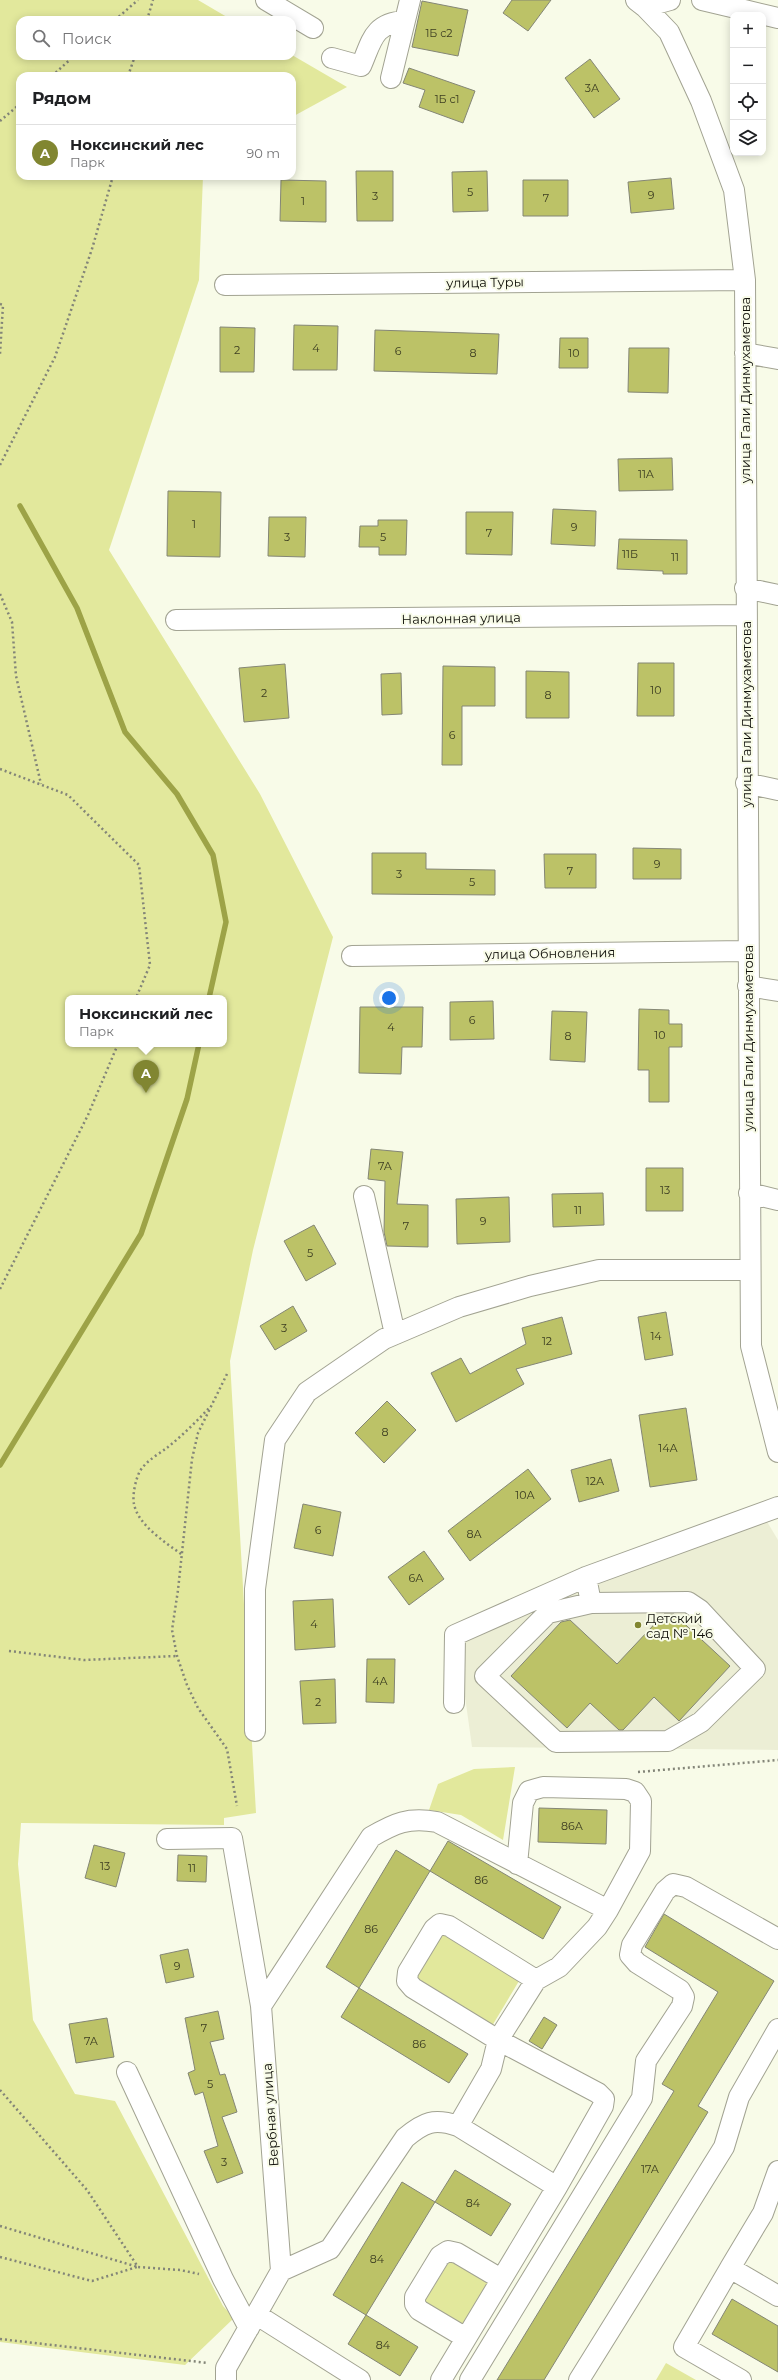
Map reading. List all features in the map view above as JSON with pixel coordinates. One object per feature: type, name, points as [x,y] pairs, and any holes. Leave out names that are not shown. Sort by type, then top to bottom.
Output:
[{"type":"street","points":[[266,0],[293,16]]},
{"type":"street","points":[[391,78],[410,0]]},
{"type":"street","points":[[640,3],[670,0]]},
{"type":"street","points":[[702,0],[777,13]]},
{"type":"street","name":"улица Гали Динмухаметова","points":[[640,3],[669,32],[701,101],[734,190],[745,280],[745,615],[751,1346],[778,1452]]},
{"type":"street","points":[[296,18],[313,28]]},
{"type":"street","points":[[332,58],[361,66],[372,39],[381,28],[390,22],[405,22]]},
{"type":"street","name":"улица Туры","points":[[225,285],[745,280]]},
{"type":"street","points":[[745,353],[778,359]]},
{"type":"street","points":[[745,588],[778,595]]},
{"type":"street","name":"Наклонная улица","points":[[176,620],[745,615]]},
{"type":"street","points":[[746,783],[778,790]]},
{"type":"street","name":"улица Обновления","points":[[352,956],[748,951]]},
{"type":"street","points":[[748,986],[778,991]]},
{"type":"street","points":[[749,1193],[778,1200]]},
{"type":"street","points":[[364,1196],[395,1334]]},
{"type":"street","points":[[255,1731],[255,1589],[276,1440],[307,1392],[384,1339],[459,1307],[530,1286],[599,1270],[750,1270]]},
{"type":"street","points":[[454,1703],[455,1635],[586,1578],[778,1506]]},
{"type":"street","points":[[586,1578],[591,1603]]},
{"type":"street","points":[[688,1602],[700,1610],[755,1669],[701,1722],[668,1741],[556,1742],[485,1676],[548,1613],[591,1603],[688,1602]]},
{"type":"street","points":[[458,2126],[491,2069],[498,2040],[536,1980],[560,1967],[597,1927],[608,1910],[640,1851],[641,1801],[635,1792],[626,1789],[542,1788],[529,1791],[523,1803],[517,1864]]},
{"type":"street","points":[[261,2006],[371,1838],[394,1823],[419,1819],[437,1822],[608,1910]]},
{"type":"street","name":"Вербная улица","points":[[167,1839],[232,1838],[261,2006],[281,2271]]},
{"type":"street","points":[[470,2380],[642,2098],[646,2061],[682,2006],[684,1997],[680,1990],[637,1963],[630,1955],[632,1945],[665,1890],[673,1884],[686,1887],[778,1939]]},
{"type":"street","points":[[441,2380],[557,2187],[603,2106],[604,2099],[598,2093],[498,2040],[413,1988],[407,1981],[408,1972],[434,1929],[440,1924],[449,1926],[536,1980]]},
{"type":"street","points":[[579,2380],[724,2147],[739,2097],[778,2029]]},
{"type":"street","points":[[127,2072],[223,2279],[253,2322],[360,2380]]},
{"type":"street","points":[[226,2380],[226,2368],[281,2271],[330,2249],[405,2138],[420,2125],[442,2120],[458,2126],[557,2187]]},
{"type":"street","points":[[741,2380],[684,2347],[730,2268],[771,2218],[778,2171]]},
{"type":"street","points":[[466,2338],[419,2310],[414,2304],[415,2297],[440,2256],[448,2251],[457,2253],[501,2279]]},
{"type":"street","points":[[730,2268],[778,2296]]},
{"type":"path","points":[[120,16],[138,0]]},
{"type":"path","points":[[148,16],[154,0]]},
{"type":"path","points":[[56,72],[70,60]]},
{"type":"path","points":[[129,72],[134,60]]},
{"type":"path","points":[[0,121],[16,107]]},
{"type":"path","points":[[0,465],[55,357],[92,249],[113,180]]},
{"type":"path","points":[[0,304],[3,305],[0,354]]},
{"type":"path","points":[[0,594],[12,622],[16,676],[41,784]]},
{"type":"path","points":[[0,769],[68,795],[139,865],[150,966],[137,995]]},
{"type":"path","points":[[0,1289],[88,1115],[117,1047]]},
{"type":"path","points":[[227,1374],[198,1433],[192,1459],[172,1630],[177,1656],[186,1685],[198,1708],[227,1749],[237,1806]]},
{"type":"path","points":[[181,1554],[150,1528],[140,1515],[134,1504],[135,1489],[140,1471],[150,1460],[168,1447],[212,1405]]},
{"type":"path","points":[[9,1651],[46,1657],[84,1660],[177,1656]]},
{"type":"path","points":[[636,1772],[778,1760]]},
{"type":"path","points":[[0,2090],[87,2190],[138,2267]]},
{"type":"path","points":[[0,2226],[138,2267],[180,2270],[223,2279]]},
{"type":"path","points":[[0,2257],[92,2281],[138,2267]]},
{"type":"path","points":[[0,2339],[213,2364]]},
{"type":"shaded area","name":"Детский сад № 146","points":[[766,1520],[778,1540],[778,1750],[472,1747],[458,1646],[539,1603]]},
{"type":"green space","points":[[0,0],[198,0],[225,16],[16,16],[16,60],[296,60],[296,57],[347,87],[296,115],[296,72],[16,72],[16,180],[203,180],[199,280],[109,550],[260,794],[333,937],[253,1250],[230,1361],[256,1813],[224,1818],[224,1825],[21,1823],[18,1864],[33,2020],[75,2094],[115,2101],[223,2306],[234,2318],[185,2365],[0,2342]]},
{"type":"green space","points":[[515,1767],[503,1840],[461,1815],[429,1810],[438,1784],[474,1769]]},
{"type":"green space","points":[[444,1929],[522,1976],[492,2026],[414,1979]]},
{"type":"green space","points":[[452,2257],[491,2280],[462,2328],[423,2304]]},
{"type":"green space","points":[[666,2363],[696,2380],[656,2380]]},
{"type":"building","points":[[512,0],[551,0],[528,31],[503,13]]},
{"type":"building","points":[[422,1],[468,10],[458,56],[412,47]]},
{"type":"building","points":[[590,59],[620,99],[594,118],[565,78]]},
{"type":"building","points":[[409,68],[475,91],[463,123],[419,107],[425,90],[403,83]]},
{"type":"building","points":[[356,171],[393,171],[393,221],[357,221]]},
{"type":"building","points":[[487,171],[488,211],[453,212],[452,172]]},
{"type":"building","points":[[671,178],[674,209],[631,213],[628,182]]},
{"type":"building","points":[[281,180],[326,181],[326,222],[280,221]]},
{"type":"building","points":[[523,180],[568,180],[568,216],[523,216]]},
{"type":"building","points":[[294,325],[338,326],[337,370],[293,370]]},
{"type":"building","points":[[220,327],[255,328],[254,372],[220,372]]},
{"type":"building","points":[[375,330],[499,334],[497,374],[374,371]]},
{"type":"building","points":[[560,338],[588,338],[588,368],[559,368]]},
{"type":"building","points":[[629,348],[669,348],[668,393],[628,392]]},
{"type":"building","points":[[672,458],[673,490],[619,491],[618,459]]},
{"type":"building","points":[[168,491],[221,492],[220,557],[167,556]]},
{"type":"building","points":[[553,509],[596,511],[595,546],[551,544]]},
{"type":"building","points":[[466,512],[513,512],[512,555],[466,554]]},
{"type":"building","points":[[269,517],[306,517],[305,557],[268,556]]},
{"type":"building","points":[[378,520],[407,520],[406,555],[379,555],[379,547],[359,547],[360,526],[378,526]]},
{"type":"building","points":[[619,539],[687,540],[687,574],[663,574],[663,571],[617,569]]},
{"type":"building","points":[[638,663],[674,663],[674,716],[637,716]]},
{"type":"building","points":[[285,664],[289,718],[244,722],[239,668]]},
{"type":"building","points":[[443,666],[495,667],[495,706],[462,706],[462,765],[442,765]]},
{"type":"building","points":[[526,671],[569,672],[569,718],[526,718]]},
{"type":"building","points":[[401,673],[402,714],[382,715],[381,674]]},
{"type":"building","points":[[633,848],[681,849],[681,879],[633,879]]},
{"type":"building","points":[[372,853],[426,853],[426,869],[495,870],[495,895],[372,894]]},
{"type":"building","points":[[544,854],[596,854],[596,888],[545,888]]},
{"type":"building","points":[[493,1001],[494,1039],[450,1040],[450,1002]]},
{"type":"building","points":[[360,1007],[423,1007],[422,1047],[402,1047],[401,1074],[359,1073]]},
{"type":"building","points":[[639,1009],[669,1010],[669,1024],[682,1024],[682,1047],[669,1047],[669,1102],[649,1102],[649,1070],[638,1070]]},
{"type":"building","points":[[552,1011],[587,1012],[585,1062],[550,1060]]},
{"type":"building","points":[[371,1149],[403,1152],[397,1204],[428,1205],[428,1247],[387,1246],[384,1232],[385,1181],[368,1179]]},
{"type":"building","points":[[646,1168],[683,1168],[683,1211],[646,1211]]},
{"type":"building","points":[[603,1193],[604,1225],[553,1227],[552,1194]]},
{"type":"building","points":[[509,1197],[510,1242],[457,1244],[456,1199]]},
{"type":"building","points":[[314,1225],[336,1264],[306,1281],[284,1241]]},
{"type":"building","points":[[293,1306],[307,1331],[275,1350],[260,1326]]},
{"type":"building","points":[[666,1312],[673,1355],[645,1360],[638,1317]]},
{"type":"building","points":[[562,1317],[572,1354],[516,1369],[524,1384],[456,1422],[431,1373],[461,1358],[470,1374],[526,1344],[522,1328]]},
{"type":"building","points":[[387,1401],[416,1430],[384,1463],[355,1433]]},
{"type":"building","points":[[686,1408],[697,1480],[650,1487],[639,1415]]},
{"type":"building","points":[[611,1459],[619,1491],[579,1502],[571,1470]]},
{"type":"building","points":[[528,1469],[551,1499],[470,1561],[448,1531]]},
{"type":"building","points":[[303,1504],[341,1512],[333,1556],[294,1548]]},
{"type":"building","points":[[424,1551],[444,1579],[409,1605],[388,1577]]},
{"type":"building","points":[[333,1599],[335,1647],[295,1650],[293,1601]]},
{"type":"building","points":[[664,1614],[674,1614],[730,1666],[679,1721],[654,1697],[623,1730],[619,1730],[590,1703],[567,1728],[511,1676],[561,1622],[570,1620],[617,1664]]},
{"type":"building","points":[[367,1659],[395,1659],[394,1703],[366,1702]]},
{"type":"building","points":[[335,1679],[336,1723],[303,1724],[300,1681]]},
{"type":"building","points":[[539,1808],[607,1810],[606,1844],[538,1842]]},
{"type":"building","points":[[448,1841],[561,1907],[543,1939],[430,1871]]},
{"type":"building","points":[[94,1845],[125,1853],[116,1887],[85,1878]]},
{"type":"building","points":[[396,1850],[430,1871],[359,1988],[326,1967]]},
{"type":"building","points":[[178,1855],[207,1856],[206,1882],[177,1881]]},
{"type":"building","points":[[664,1914],[774,1981],[698,2106],[708,2112],[544,2380],[497,2380],[674,2091],[662,2084],[718,1992],[645,1947]]},
{"type":"building","points":[[188,1949],[194,1977],[166,1983],[160,1955]]},
{"type":"building","points":[[359,1988],[468,2054],[449,2083],[341,2017]]},
{"type":"building","points":[[218,2011],[224,2039],[210,2042],[220,2075],[225,2074],[237,2112],[222,2117],[243,2173],[217,2183],[204,2151],[218,2146],[203,2092],[195,2095],[188,2073],[195,2070],[185,2018]]},
{"type":"building","points":[[544,2017],[557,2025],[542,2049],[529,2041]]},
{"type":"building","points":[[107,2018],[114,2057],[76,2063],[69,2024]]},
{"type":"building","points":[[455,2170],[511,2204],[491,2236],[435,2202]]},
{"type":"building","points":[[402,2182],[435,2202],[366,2315],[333,2295]]},
{"type":"building","points":[[732,2299],[778,2326],[778,2372],[712,2334]]},
{"type":"building","points":[[366,2315],[418,2347],[400,2376],[348,2344]]},
{"type":"waterway","points":[[20,506],[77,608],[125,732],[177,794],[213,855],[226,922],[210,995]]},
{"type":"waterway","points":[[0,1465],[141,1234],[187,1099],[198,1047]]},
{"type":"place","name":"Ноксинский лес","points":[[146,1093]]},
{"type":"place","name":"Детский сад № 146","points":[[638,1625]]}]
